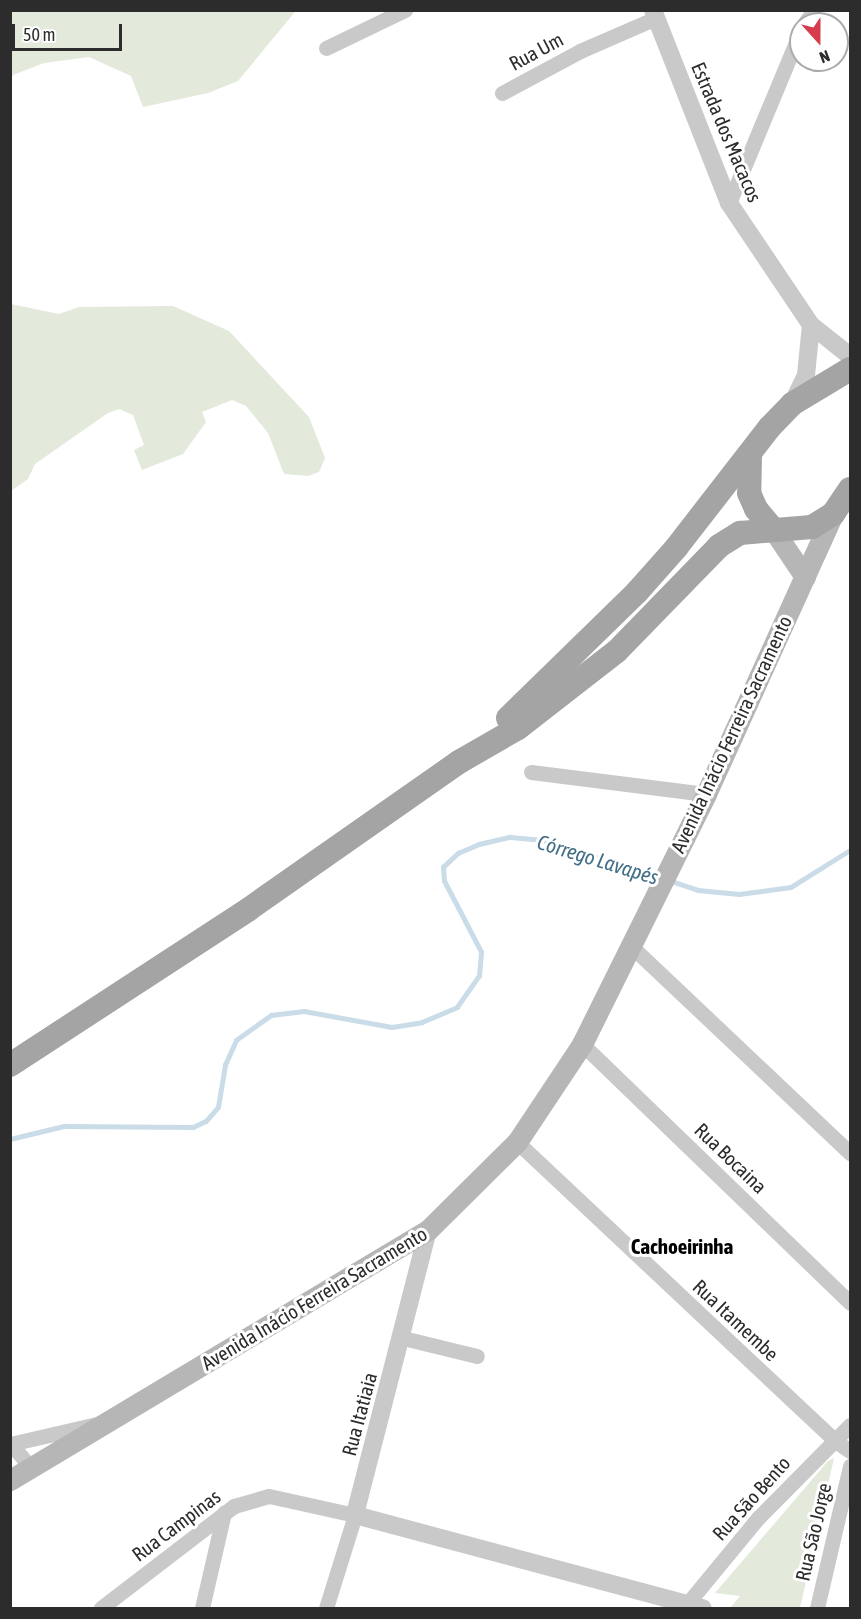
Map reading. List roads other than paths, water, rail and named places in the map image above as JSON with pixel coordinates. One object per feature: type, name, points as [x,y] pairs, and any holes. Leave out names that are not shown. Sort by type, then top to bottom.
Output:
[{"type":"main road","points":[[459,762],[583,648],[637,591],[792,404],[850,369]]},
{"type":"main road","points":[[750,454],[749,493],[756,509],[772,528],[805,577]]},
{"type":"main road","points":[[10,1065],[249,909],[459,762],[518,728],[617,651],[719,546],[740,533],[772,528],[798,530],[833,514],[850,489]]},
{"type":"main road","name":"Avenida Inácio Ferreira Sacramento","points":[[10,1480],[428,1230],[517,1142],[582,1044],[705,794],[768,650],[805,577],[833,514]]},
{"type":"street","points":[[326,48],[405,10]]},
{"type":"street","name":"Rua Um","points":[[502,93],[654,14]]},
{"type":"street","name":"Estrada dos Macacos","points":[[654,14],[729,203],[811,325],[850,356]]},
{"type":"street","points":[[729,203],[789,59]]},
{"type":"street","points":[[792,404],[806,375],[811,325]]},
{"type":"street","points":[[531,772],[705,794]]},
{"type":"street","points":[[630,945],[850,1153]]},
{"type":"street","name":"Rua Bocaina","points":[[582,1044],[850,1303]]},
{"type":"street","name":"Rua Itamembe","points":[[517,1142],[834,1440],[850,1451]]},
{"type":"street","name":"Rua Itatiaia","points":[[326,1608],[355,1515],[403,1338],[428,1230]]},
{"type":"street","points":[[403,1338],[477,1356]]},
{"type":"street","points":[[30,1467],[11,1444],[111,1421]]},
{"type":"street","name":"Rua São Bento","points":[[695,1606],[758,1518],[850,1425]]},
{"type":"street","name":"Rua São Jorge","points":[[817,1608],[850,1466]]},
{"type":"street","name":"Rua Campinas","points":[[101,1608],[224,1513],[251,1498],[269,1496],[355,1515]]},
{"type":"street","points":[[202,1608],[224,1513]]},
{"type":"street","points":[[355,1515],[695,1606]]},
{"type":"waterway","name":"Córrego Lavapés","points":[[10,1139],[64,1126],[193,1127],[206,1121],[218,1107],[225,1065],[236,1040],[271,1015],[304,1011],[392,1027],[422,1022],[457,1007],[479,976],[481,952],[444,881],[443,867],[458,853],[479,844],[510,837],[543,840],[657,877]]},
{"type":"waterway","name":"Córrego Lavapés","points":[[671,881],[698,890],[739,894],[791,887],[850,850]]},
{"type":"district","name":"Cachoeirinha","points":[[682,1246]]}]
